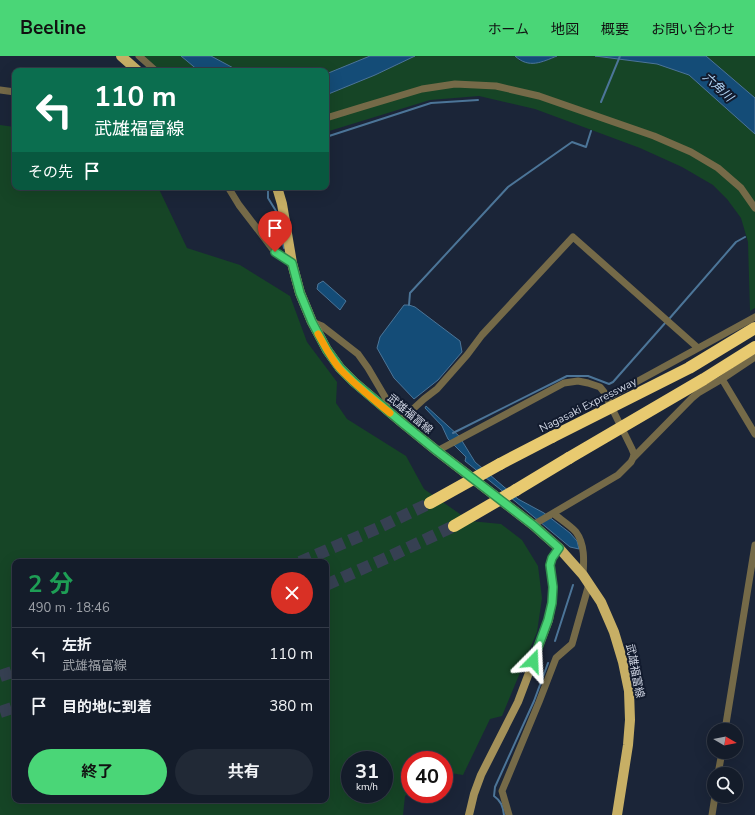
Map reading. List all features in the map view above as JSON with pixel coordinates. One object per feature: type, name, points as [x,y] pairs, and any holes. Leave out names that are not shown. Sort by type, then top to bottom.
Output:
[{"type":"highway","name":"Nagasaki Expressway","points":[[430,502],[552,437],[689,368],[755,328]]},
{"type":"highway","points":[[454,526],[704,379],[755,347]]},
{"type":"main road","points":[[121,56],[135,68]]},
{"type":"main road","name":"武雄福富線","points":[[278,190],[282,204],[292,263],[300,293],[312,322],[327,350],[340,368],[384,408],[437,451],[535,524],[583,575],[601,602],[614,632],[623,662],[629,691],[630,720],[628,745],[617,815]]},
{"type":"street","points":[[139,56],[153,68]]},
{"type":"street","points":[[329,117],[422,89],[455,84],[496,86],[539,96],[654,136],[691,152],[718,168],[741,188],[755,208]]},
{"type":"street","points":[[0,90],[12,92]]},
{"type":"street","points":[[230,190],[239,205],[275,252],[292,263]]},
{"type":"street","points":[[400,421],[437,389],[468,355],[482,335],[573,237],[698,348]]},
{"type":"street","points":[[607,398],[755,317]]},
{"type":"street","points":[[312,322],[322,326],[358,354],[388,402],[384,408]]},
{"type":"street","points":[[535,524],[618,476],[633,458],[692,398],[755,357]]},
{"type":"street","points":[[722,379],[755,434]]},
{"type":"street","points":[[437,451],[564,383],[578,381],[600,387],[604,392],[632,449],[634,454],[633,458]]},
{"type":"street","points":[[552,514],[576,532],[584,557],[583,575]]},
{"type":"street","points":[[726,723],[755,545]]},
{"type":"street","points":[[469,815],[474,794],[481,775],[518,702],[548,620],[552,603],[553,587],[550,565],[552,558],[559,548]]},
{"type":"street","points":[[509,815],[502,791],[556,658],[572,644],[589,584]]},
{"type":"street","points":[[712,815],[714,803]]},
{"type":"green space","points":[[144,56],[181,56],[195,68],[158,68]]},
{"type":"green space","points":[[211,56],[370,56],[329,73],[329,68],[233,68]]},
{"type":"green space","points":[[415,56],[515,56],[520,61],[540,63],[557,56],[595,56],[657,64],[689,75],[755,134],[755,308],[750,311],[748,242],[741,218],[727,199],[713,185],[682,167],[640,148],[535,109],[479,96],[430,100],[329,131],[329,94],[375,75]]},
{"type":"green space","points":[[706,56],[755,56],[755,98]]},
{"type":"green space","points":[[0,125],[12,127],[12,190],[159,190],[187,248],[240,265],[290,296],[307,342],[337,382],[336,403],[347,419],[406,456],[424,489],[470,521],[501,524],[522,540],[538,566],[542,598],[537,632],[502,716],[490,719],[463,775],[453,773],[453,751],[401,751],[401,803],[404,803],[403,815],[0,815]]},
{"type":"water","points":[[181,56],[211,56],[233,68],[195,68]]},
{"type":"water","points":[[370,56],[415,56],[375,75],[329,94],[329,73]]},
{"type":"water","points":[[515,56],[557,56],[541,62],[530,63],[520,60]]},
{"type":"water","name":"六角川","points":[[595,56],[706,56],[755,98],[755,134],[689,75],[657,64]]},
{"type":"water","points":[[323,281],[346,301],[340,310],[317,289],[318,284]]},
{"type":"water","points":[[404,305],[415,307],[460,341],[462,352],[438,380],[414,399],[394,378],[377,348],[380,337]]},
{"type":"water","points":[[426,406],[459,436],[475,462],[518,499],[544,513],[570,533],[577,541],[579,549],[570,547],[465,461],[466,457],[448,439],[442,426],[425,408]]},
{"type":"waterway","points":[[601,102],[620,56]]},
{"type":"waterway","points":[[329,136],[431,103],[478,100]]},
{"type":"waterway","points":[[409,305],[410,293],[508,187],[572,142],[586,147],[591,131]]},
{"type":"waterway","points":[[268,190],[268,198],[276,211],[284,248]]},
{"type":"waterway","points":[[669,319],[736,242],[745,237]]},
{"type":"waterway","points":[[453,433],[567,376],[588,376],[609,384],[613,382],[666,322]]},
{"type":"waterway","points":[[555,641],[573,585]]},
{"type":"waterway","points":[[504,815],[501,804],[494,796],[495,787],[534,701],[548,663]]},
{"type":"tunnel","points":[[307,559],[378,528],[430,503]]},
{"type":"tunnel","points":[[329,584],[454,526]]},
{"type":"tunnel","points":[[0,676],[12,672]]},
{"type":"tunnel","points":[[0,712],[12,708]]},
{"type":"slow traffic","points":[[318,334],[340,368],[390,413]]},
{"type":"route","points":[[275,252],[292,263],[300,293],[312,322],[327,350],[340,368],[354,382],[400,421],[533,525],[559,548],[552,558],[550,565],[553,587],[552,603],[548,620],[533,661]]}]
